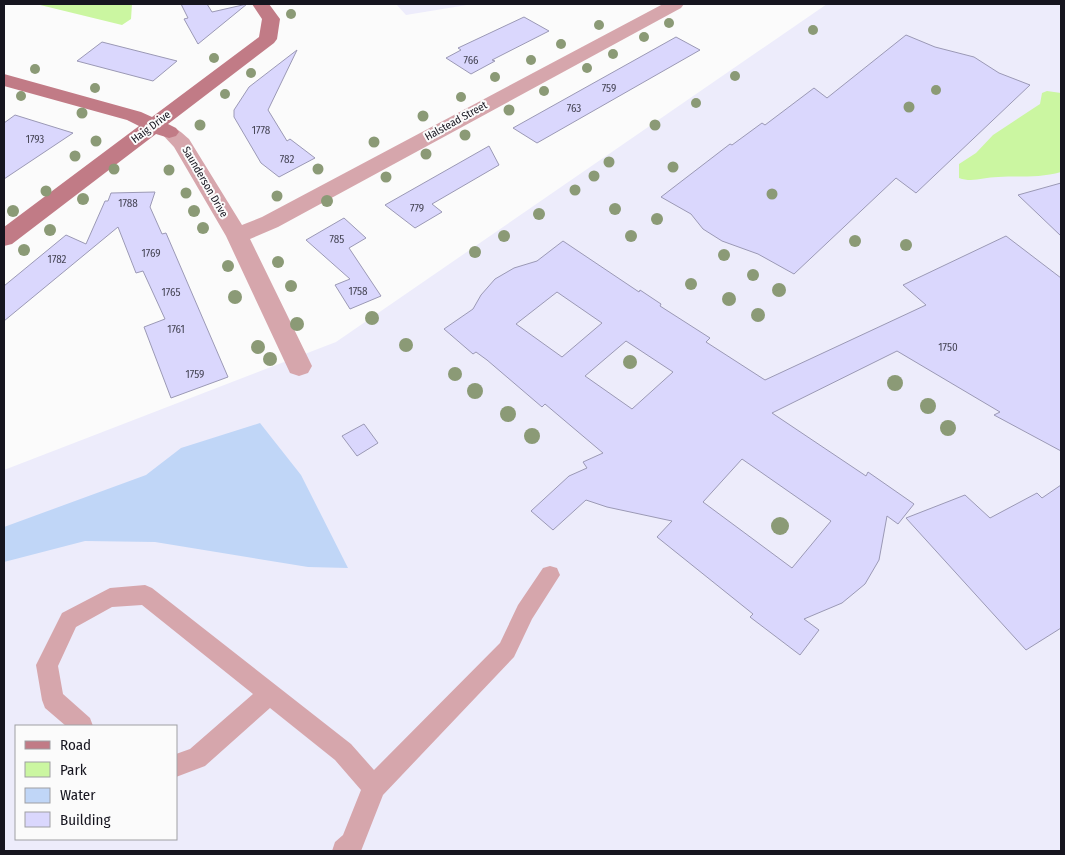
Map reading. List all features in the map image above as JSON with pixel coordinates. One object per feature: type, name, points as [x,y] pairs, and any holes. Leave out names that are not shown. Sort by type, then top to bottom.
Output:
[{"type":"street","name":"Haig Drive","points":[[4,238],[162,128],[268,38],[271,19],[261,4]]},
{"type":"street","name":"Halstead Street","points":[[237,236],[270,222],[675,4]]},
{"type":"street","name":"Saunderson Drive","points":[[4,80],[134,116],[162,128],[182,143],[237,236],[298,366]]},
{"type":"lane","points":[[348,847],[374,787],[507,650],[524,612],[550,575]]},
{"type":"lane","points":[[81,725],[53,700],[47,664],[69,620],[110,598],[145,596],[343,752],[374,787]]},
{"type":"lane","points":[[178,765],[197,758],[270,694]]},
{"type":"shaded area","points":[[396,4],[473,4],[406,15]]},
{"type":"shaded area","points":[[827,4],[1061,4],[1061,851],[4,851],[4,470],[336,342]]},
{"type":"green space","points":[[36,4],[132,4],[131,19],[122,25]]},
{"type":"green space","points":[[1047,91],[1061,93],[1061,172],[1038,176],[993,177],[974,180],[959,178],[959,164],[976,153],[993,135],[1040,104],[1042,93]]},
{"type":"water","points":[[260,423],[301,475],[348,568],[308,567],[155,542],[85,541],[4,562],[4,527],[146,475],[181,448]]},
{"type":"building","points":[[181,4],[207,4],[212,12],[247,4],[198,44],[184,19],[188,18]]},
{"type":"building","points":[[524,17],[549,31],[492,60],[495,61],[471,74],[446,58],[461,50],[458,48]]},
{"type":"building","points":[[906,35],[935,47],[974,57],[999,73],[1030,85],[916,193],[896,178],[794,274],[758,254],[722,241],[703,229],[691,214],[661,197],[730,144],[732,145],[762,123],[765,125],[814,88],[827,98]]},
{"type":"building","points":[[676,37],[700,50],[537,143],[513,128]]},
{"type":"building","points":[[102,42],[177,61],[153,81],[77,61]]},
{"type":"building","points":[[297,50],[268,110],[287,141],[290,139],[315,158],[279,177],[261,163],[234,117],[234,110],[249,87]]},
{"type":"building","points":[[15,115],[73,133],[4,179],[4,123]]},
{"type":"building","points":[[489,146],[499,165],[432,204],[442,212],[415,228],[385,205]]},
{"type":"building","points":[[1061,183],[1061,236],[1018,195]]},
{"type":"building","points":[[155,192],[150,207],[162,234],[166,233],[228,377],[171,398],[144,327],[165,319],[143,271],[136,273],[118,227],[4,321],[4,286],[66,235],[86,244],[105,201],[108,201],[111,193]]},
{"type":"building","points":[[344,218],[366,238],[349,248],[381,296],[350,309],[335,285],[350,279],[306,240]]},
{"type":"building","points":[[1006,236],[1061,278],[1061,451],[994,415],[1000,412],[897,351],[772,413],[866,476],[868,472],[914,504],[898,524],[887,516],[879,560],[865,584],[842,603],[804,619],[819,630],[800,655],[750,617],[753,614],[657,537],[672,521],[607,507],[586,500],[553,530],[531,511],[569,476],[587,468],[583,462],[603,453],[545,404],[542,407],[487,360],[476,352],[473,354],[444,329],[473,309],[481,295],[495,279],[514,268],[537,261],[563,241],[639,292],[640,290],[661,304],[660,306],[710,338],[706,342],[765,380],[926,305],[903,285]],"holes":[[[557,292],[602,323],[562,357],[516,324]],[[626,341],[673,372],[632,409],[585,376]],[[742,459],[831,521],[792,568],[703,502]]]},
{"type":"building","points":[[364,424],[378,443],[357,456],[342,436]]},
{"type":"building","points":[[1061,485],[1061,628],[1026,650],[906,518],[965,495],[990,518],[1037,493],[1042,498]]}]
